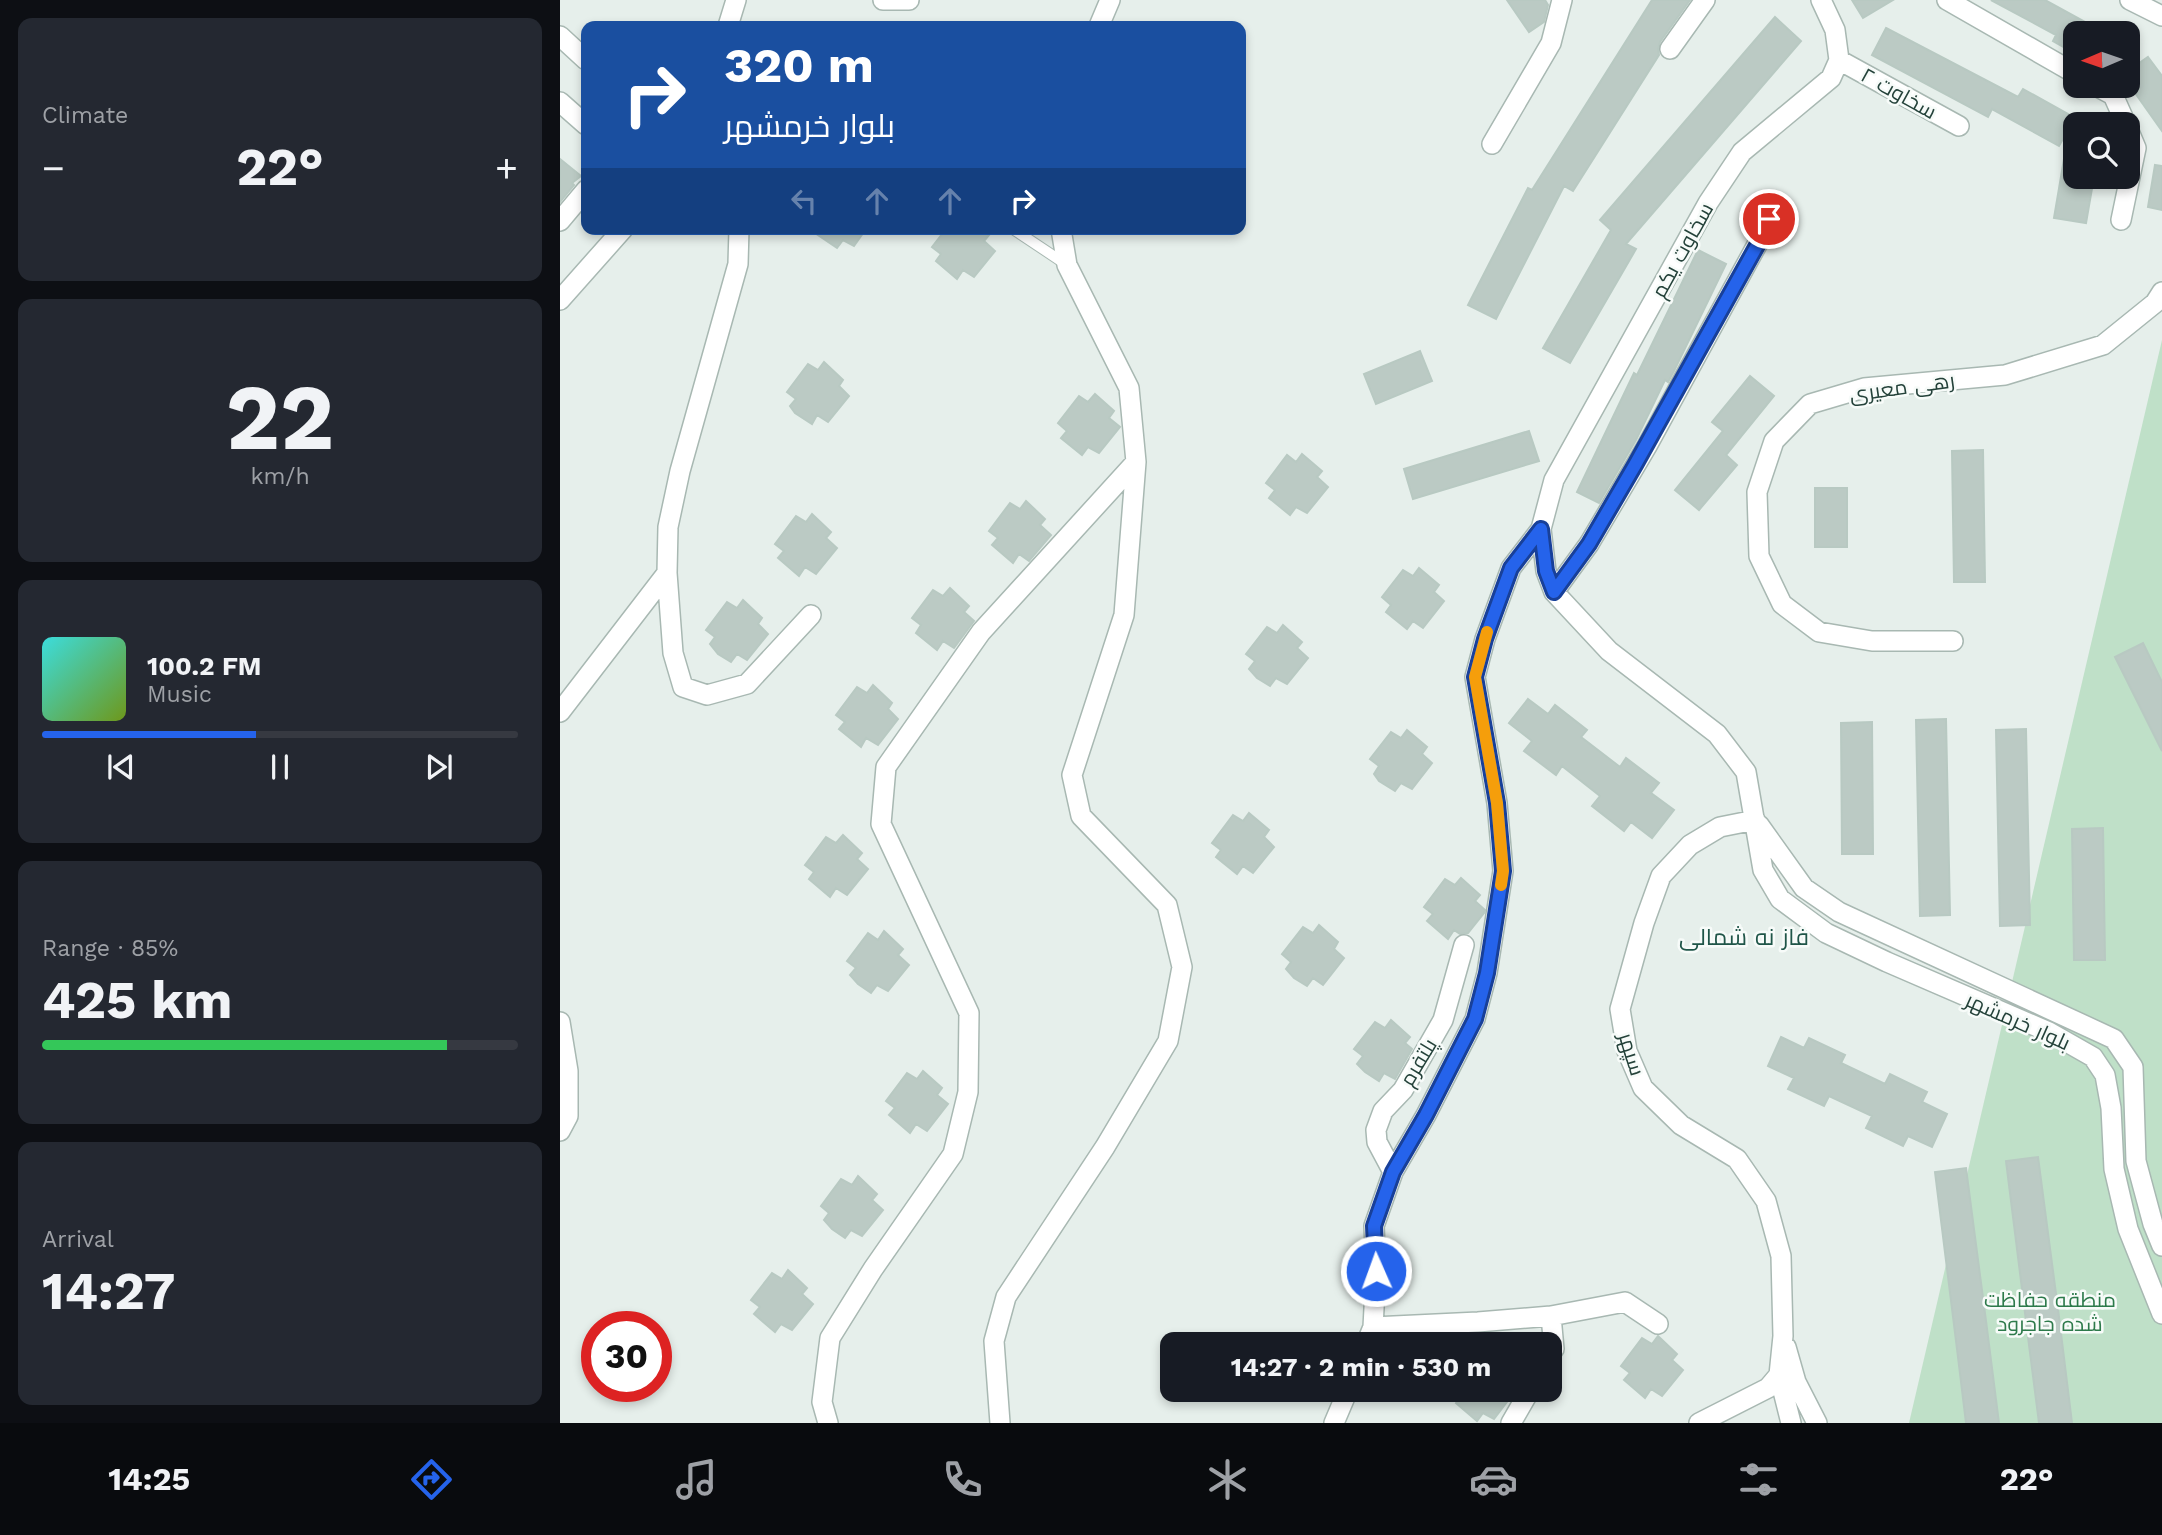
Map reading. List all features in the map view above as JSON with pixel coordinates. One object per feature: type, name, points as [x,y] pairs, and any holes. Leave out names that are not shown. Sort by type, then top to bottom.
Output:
[{"type":"street","points":[[730,21],[736,0]]},
{"type":"street","points":[[883,0],[909,0]]},
{"type":"street","points":[[1101,21],[1110,0]]},
{"type":"street","points":[[1492,144],[1551,43],[1562,0]]},
{"type":"street","points":[[1671,49],[1705,0]]},
{"type":"street","points":[[1821,0],[1835,30],[1839,61]]},
{"type":"street","points":[[1947,0],[2063,67]]},
{"type":"street","points":[[2130,0],[2162,16]]},
{"type":"street","points":[[563,45],[581,57]]},
{"type":"street","name":"سخاوت ۲","points":[[1839,61],[1959,126]]},
{"type":"street","name":"سخاوت یکم","points":[[1541,529],[1554,480],[1708,203],[1742,152],[1831,78],[1839,61]]},
{"type":"street","points":[[560,102],[581,121]]},
{"type":"street","points":[[2121,220],[2127,189]]},
{"type":"street","points":[[560,221],[581,196]]},
{"type":"street","points":[[1554,592],[1589,544],[1647,446],[1764,233],[1773,205]]},
{"type":"street","points":[[560,300],[618,235]]},
{"type":"street","points":[[739,235],[738,264],[677,482],[668,527],[667,573],[673,653],[683,687],[707,695],[747,684],[811,615]]},
{"type":"street","points":[[1000,1423],[994,1341],[1006,1297],[1105,1147],[1168,1041],[1182,967],[1167,905],[1081,816],[1072,775],[1124,615],[1136,462],[1129,388],[1067,265],[1062,235]]},
{"type":"street","name":"رهی معیری","points":[[1953,641],[1872,641],[1819,632],[1782,604],[1759,556],[1757,492],[1774,441],[1810,404],[1853,391],[2005,375],[2103,345],[2155,303],[2162,292]]},
{"type":"street","points":[[828,1423],[822,1402],[830,1338],[873,1269],[953,1154],[968,1092],[969,1013],[881,824],[886,767],[981,632],[1136,462]]},
{"type":"street","points":[[1370,1332],[1376,1271],[1374,1226],[1393,1172],[1426,1115],[1475,1019],[1487,973],[1503,871],[1497,803],[1475,677],[1485,639],[1511,568],[1541,529]]},
{"type":"street","name":"بلوار خرمشهر","points":[[1541,529],[1546,571],[1554,592],[1608,651],[1717,734],[1746,772],[1763,870],[1780,899],[1826,933],[2049,1032],[2093,1057],[2105,1075],[2111,1108],[2114,1169],[2128,1229],[2162,1314]]},
{"type":"street","points":[[560,712],[667,573]]},
{"type":"street","name":"بلوار خرمشهر","points":[[1755,820],[1804,888],[1839,912],[2114,1039],[2133,1067],[2136,1161],[2153,1224],[2162,1246]]},
{"type":"street","name":"سپهر","points":[[1755,820],[1720,828],[1690,845],[1661,876],[1644,923],[1620,1009],[1627,1051],[1643,1088],[1681,1125],[1737,1159],[1766,1201],[1782,1256],[1783,1336],[1779,1375],[1791,1423]]},
{"type":"street","name":"پلتفرم","points":[[1393,1172],[1377,1142],[1376,1130],[1382,1111],[1403,1090],[1443,1020],[1464,945]]},
{"type":"street","points":[[560,1022],[568,1071],[568,1116],[560,1131]]},
{"type":"street","points":[[1395,1332],[1551,1316],[1625,1302],[1658,1324]]},
{"type":"street","points":[[1551,1316],[1552,1332]]},
{"type":"street","name":"سپهر","points":[[1783,1336],[1796,1382],[1817,1423]]},
{"type":"street","points":[[1699,1423],[1768,1388],[1779,1375]]},
{"type":"street","points":[[1334,1423],[1344,1402]]},
{"type":"street","points":[[1511,1423],[1523,1402]]},
{"type":"lane","points":[[1022,235],[1067,265]]},
{"type":"green space","name":"منطقه حفاظت شده جاجرود","points":[[2162,340],[2162,1423],[1909,1423]]},
{"type":"building","points":[[1507,0],[1545,0],[1548,5],[1544,22],[1529,32]]},
{"type":"building","points":[[1652,0],[1690,0],[1660,42],[1659,55],[1573,191],[1564,186],[1496,319],[1468,305],[1528,188],[1532,190]]},
{"type":"building","points":[[1852,0],[1893,0],[1863,18]]},
{"type":"building","points":[[1991,0],[2045,0],[2083,21],[2063,21],[2063,47],[2053,41],[2056,35]]},
{"type":"building","points":[[1775,17],[1801,41],[1626,244],[1636,249],[1570,363],[1543,348],[1611,230],[1600,220]]},
{"type":"building","points":[[1886,28],[2018,97],[2023,89],[2064,112],[2063,139],[2059,146],[1992,109],[1988,117],[1872,55]]},
{"type":"building","points":[[2148,57],[2162,76],[2162,131],[2139,98],[2140,63]]},
{"type":"building","points":[[560,159],[581,176],[572,183],[574,185],[560,202]]},
{"type":"building","points":[[2063,165],[2063,189],[2092,189],[2086,223],[2054,218]]},
{"type":"building","points":[[2155,165],[2162,166],[2162,210],[2148,207]]},
{"type":"building","points":[[818,235],[862,235],[854,246],[843,240],[837,248]]},
{"type":"building","points":[[941,235],[989,235],[984,241],[995,251],[974,277],[963,270],[957,279],[936,261],[941,254],[932,247]]},
{"type":"building","points":[[1698,250],[1726,264],[1674,371],[1668,382],[1665,380],[1636,440],[1599,503],[1577,492],[1634,373],[1637,375]]},
{"type":"building","points":[[1420,351],[1432,381],[1376,404],[1364,374]]},
{"type":"building","points":[[824,362],[843,380],[839,386],[849,396],[828,422],[817,415],[812,424],[795,413],[790,406],[796,399],[787,392],[808,364],[818,370]]},
{"type":"building","points":[[1750,376],[1774,396],[1726,455],[1737,465],[1699,510],[1675,490],[1723,431],[1712,422]]},
{"type":"building","points":[[1095,394],[1114,411],[1109,418],[1120,427],[1099,453],[1088,447],[1082,455],[1061,438],[1067,431],[1058,423],[1079,396],[1088,402]]},
{"type":"building","points":[[1529,431],[1539,461],[1413,499],[1404,469]]},
{"type":"building","points":[[1983,450],[1985,582],[1954,582],[1952,451]]},
{"type":"building","points":[[1302,454],[1322,471],[1317,477],[1328,487],[1307,513],[1296,507],[1290,515],[1269,498],[1275,490],[1266,483],[1287,455],[1296,462]]},
{"type":"building","points":[[1815,488],[1847,488],[1847,547],[1815,547]]},
{"type":"building","points":[[1026,501],[1045,519],[1040,525],[1051,535],[1029,561],[1019,554],[1013,563],[992,545],[998,538],[989,531],[1010,503],[1020,509]]},
{"type":"building","points":[[812,514],[831,532],[826,538],[837,548],[816,574],[805,567],[799,576],[778,558],[784,551],[775,544],[796,516],[806,522]]},
{"type":"building","points":[[1419,568],[1439,585],[1434,592],[1444,601],[1423,628],[1413,621],[1407,629],[1386,612],[1391,605],[1382,597],[1403,570],[1413,576]]},
{"type":"building","points":[[950,588],[969,606],[964,612],[974,621],[954,648],[943,641],[937,650],[916,633],[921,625],[912,618],[933,590],[943,596]]},
{"type":"building","points":[[743,600],[762,618],[758,624],[768,634],[747,660],[737,654],[731,662],[718,654],[710,644],[715,637],[706,630],[727,602],[737,608]]},
{"type":"building","points":[[1283,625],[1302,642],[1297,648],[1308,658],[1287,684],[1276,678],[1270,686],[1249,669],[1255,661],[1246,654],[1267,627],[1277,633]]},
{"type":"building","points":[[2143,643],[2162,682],[2162,751],[2115,657]]},
{"type":"building","points":[[873,685],[892,703],[888,709],[898,719],[878,745],[866,738],[861,747],[839,729],[845,722],[836,715],[857,687],[867,693]]},
{"type":"building","points":[[1528,699],[1548,714],[1555,705],[1587,730],[1581,737],[1620,767],[1626,758],[1659,783],[1651,793],[1674,810],[1652,838],[1631,822],[1624,831],[1592,806],[1600,796],[1562,766],[1556,775],[1524,751],[1532,741],[1509,723]]},
{"type":"building","points":[[1946,719],[1950,915],[1920,916],[1916,720]]},
{"type":"building","points":[[1872,722],[1873,854],[1842,854],[1841,723]]},
{"type":"building","points":[[2026,729],[2030,925],[2000,926],[1996,730]]},
{"type":"building","points":[[1407,730],[1427,747],[1422,754],[1432,763],[1412,789],[1401,783],[1395,791],[1379,781],[1374,774],[1379,766],[1370,759],[1391,732],[1401,738]]},
{"type":"building","points":[[1249,813],[1269,830],[1264,837],[1274,847],[1253,873],[1243,866],[1237,874],[1216,857],[1221,850],[1212,843],[1233,815],[1243,821]]},
{"type":"building","points":[[2103,828],[2105,960],[2074,960],[2072,829]]},
{"type":"building","points":[[843,835],[862,853],[857,859],[868,869],[847,895],[836,888],[830,897],[809,879],[814,872],[805,865],[826,837],[836,843]]},
{"type":"building","points":[[1461,878],[1480,895],[1475,901],[1485,910],[1468,933],[1460,934],[1454,930],[1448,939],[1427,921],[1433,914],[1424,907],[1445,879],[1455,885]]},
{"type":"building","points":[[1319,925],[1338,942],[1334,949],[1344,958],[1323,985],[1313,978],[1307,986],[1286,969],[1291,962],[1282,954],[1303,927],[1313,933]]},
{"type":"building","points":[[884,931],[903,949],[898,955],[909,965],[888,991],[877,985],[871,993],[850,975],[856,968],[847,961],[868,933],[878,940]]},
{"type":"building","points":[[1391,1020],[1410,1037],[1405,1043],[1412,1049],[1395,1079],[1384,1073],[1379,1081],[1357,1064],[1363,1056],[1354,1049],[1375,1022],[1385,1028]]},
{"type":"building","points":[[1781,1037],[1804,1048],[1809,1038],[1845,1055],[1841,1063],[1885,1084],[1890,1074],[1927,1092],[1922,1102],[1947,1114],[1932,1147],[1908,1136],[1903,1146],[1866,1128],[1872,1116],[1829,1096],[1824,1106],[1788,1089],[1794,1078],[1768,1066]]},
{"type":"building","points":[[923,1071],[942,1088],[937,1095],[948,1104],[927,1131],[916,1124],[910,1133],[889,1115],[895,1108],[886,1101],[907,1073],[917,1079]]},
{"type":"building","points":[[2038,1157],[2072,1423],[2039,1423],[2028,1337],[2006,1161]]},
{"type":"building","points":[[1966,1168],[1999,1423],[1966,1423],[1935,1172]]},
{"type":"building","points":[[858,1176],[877,1194],[872,1200],[883,1210],[862,1236],[851,1230],[845,1238],[824,1220],[829,1213],[821,1206],[841,1179],[852,1185]]},
{"type":"building","points":[[788,1270],[807,1288],[802,1294],[813,1304],[792,1330],[781,1324],[775,1332],[754,1314],[760,1307],[751,1300],[772,1273],[782,1279]]},
{"type":"building","points":[[1658,1336],[1677,1354],[1672,1360],[1683,1370],[1662,1396],[1651,1389],[1645,1398],[1624,1380],[1630,1373],[1621,1366],[1642,1338],[1652,1344]]},
{"type":"building","points":[[1507,1402],[1494,1419],[1483,1413],[1477,1421],[1456,1403]]},
{"type":"slow traffic","points":[[1487,632],[1475,677],[1497,803],[1503,871],[1501,885]]},
{"type":"district","name":"فاز نه شمالی","points":[[1744,937]]},
{"type":"route","points":[[1376,1271],[1374,1226],[1393,1172],[1426,1115],[1475,1019],[1487,973],[1503,871],[1497,803],[1475,677],[1493,615],[1511,568],[1541,529],[1546,571],[1554,592],[1572,570],[1647,446],[1764,233],[1769,219]]}]
